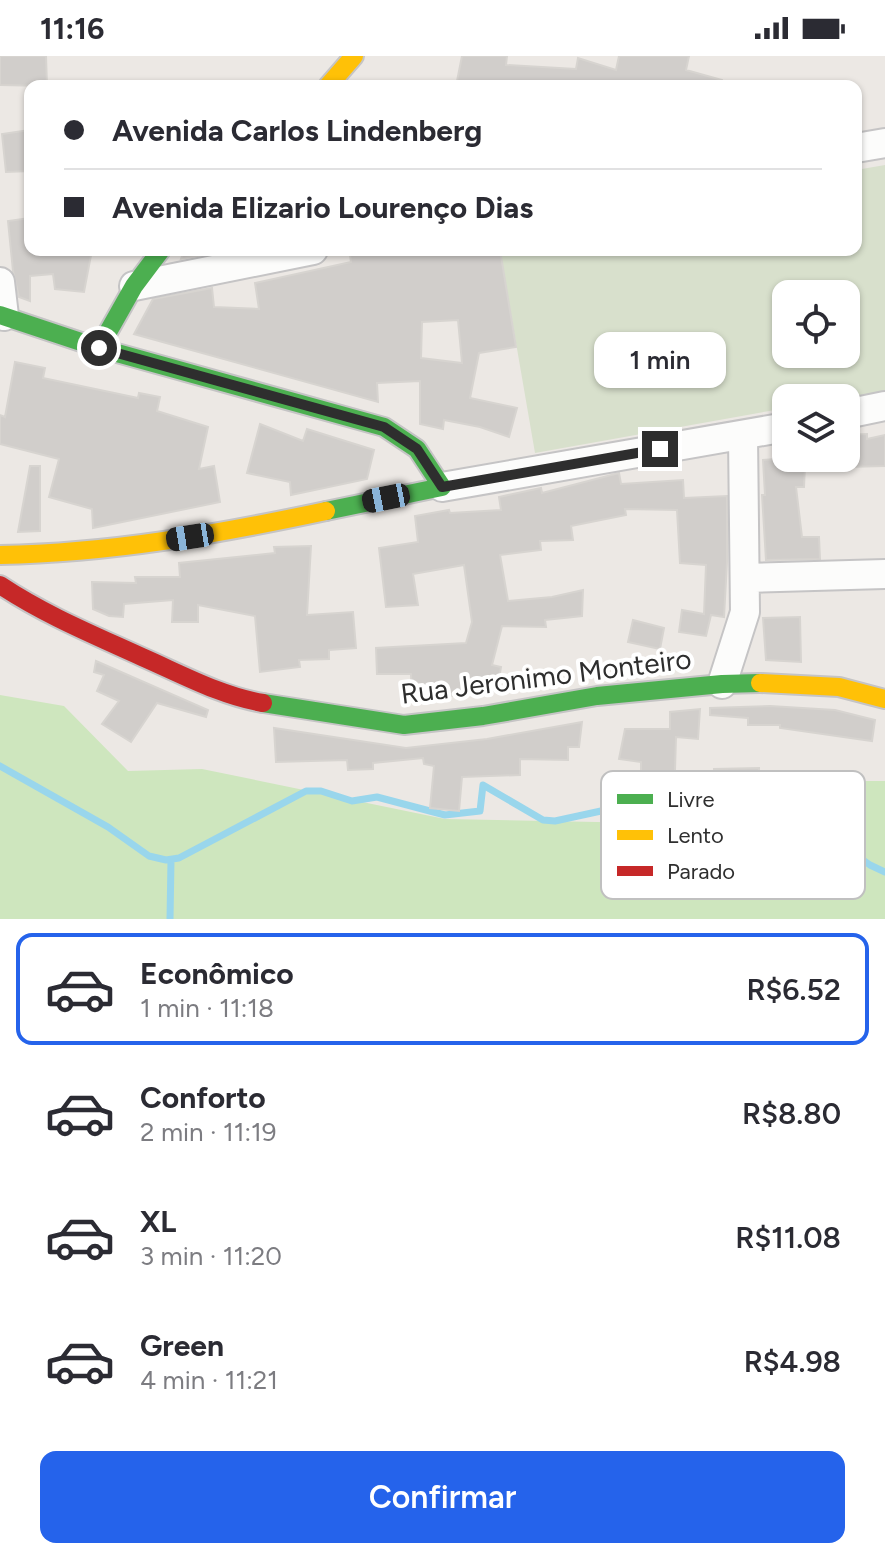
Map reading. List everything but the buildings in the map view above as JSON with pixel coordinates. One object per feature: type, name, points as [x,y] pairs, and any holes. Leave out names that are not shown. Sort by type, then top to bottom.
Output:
[{"type":"street","points":[[333,80],[354,56]]},
{"type":"street","points":[[862,147],[885,143]]},
{"type":"street","points":[[99,348],[134,286],[156,256]]},
{"type":"street","points":[[134,286],[283,256]]},
{"type":"street","points":[[0,282],[2,315],[99,348],[384,427],[417,449],[442,487]]},
{"type":"street","points":[[860,411],[885,406]]},
{"type":"street","points":[[0,555],[102,551],[190,537],[442,487],[772,430]]},
{"type":"street","points":[[722,684],[745,612],[743,436]]},
{"type":"street","points":[[745,578],[885,574]]},
{"type":"street","name":"Rua Jeronimo Monteiro","points":[[0,585],[33,607],[191,679],[247,700],[404,725],[483,716],[597,696],[722,684],[839,687],[885,699]]},
{"type":"green space","points":[[885,165],[885,391],[860,395],[860,384],[772,384],[772,411],[535,453],[501,256],[862,256],[862,169]]},
{"type":"green space","points":[[0,695],[64,706],[128,771],[202,769],[445,819],[601,822],[601,899],[865,899],[865,781],[885,781],[885,919],[0,919]]},
{"type":"waterway","points":[[0,766],[108,827],[149,856],[166,860],[179,858],[306,791],[321,791],[352,801],[377,797],[445,815],[480,811],[483,785],[543,820],[555,821],[601,811]]},
{"type":"waterway","points":[[170,919],[171,860]]},
{"type":"waterway","points":[[865,861],[885,872]]},
{"type":"traffic: fast","points":[[99,348],[134,286],[156,256]]},
{"type":"traffic: fast","points":[[0,315],[99,348],[384,427],[417,449],[442,487],[326,511]]},
{"type":"traffic: fast","points":[[263,703],[404,725],[483,716],[597,696],[760,683]]},
{"type":"traffic: slow","points":[[333,80],[354,56]]},
{"type":"traffic: slow","points":[[0,555],[83,551],[164,541],[326,511]]},
{"type":"traffic: slow","points":[[760,683],[839,687],[885,699]]},
{"type":"traffic: jam","points":[[0,585],[70,624],[186,677],[263,703]]},
{"type":"route","points":[[99,348],[384,427],[417,449],[442,487],[660,449]]}]
